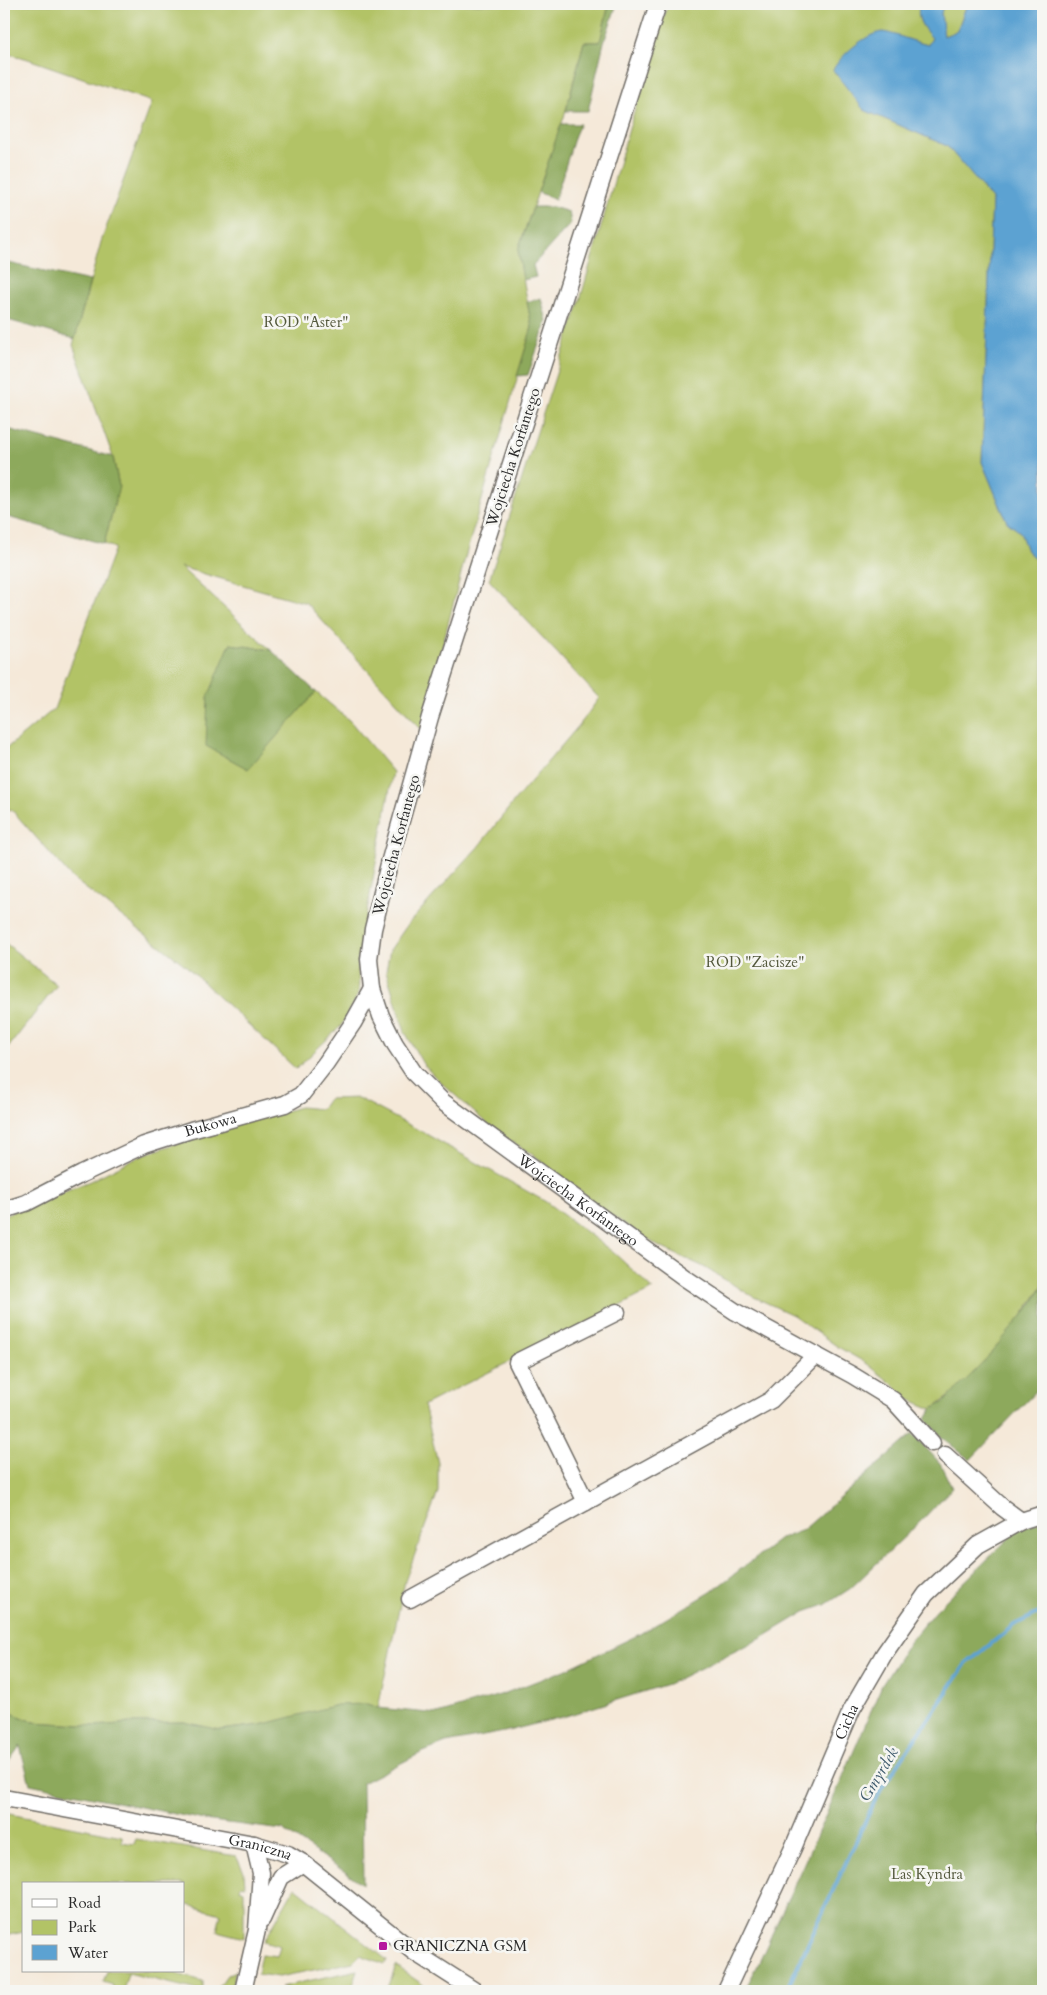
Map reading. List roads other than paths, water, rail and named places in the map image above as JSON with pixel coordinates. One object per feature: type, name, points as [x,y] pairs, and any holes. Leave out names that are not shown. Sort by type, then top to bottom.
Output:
[{"type":"street","name":"Wojciecha Korfantego","points":[[658,4],[430,717],[373,929],[369,960],[372,989],[381,1016],[395,1044],[414,1073],[443,1102],[685,1278],[736,1312],[852,1375],[893,1400],[932,1443]]},
{"type":"street","name":"Bukowa","points":[[4,1210],[26,1203],[144,1145],[285,1104],[300,1095],[344,1037],[372,989]]},
{"type":"street","points":[[586,1502],[518,1362],[617,1312]]},
{"type":"street","points":[[410,1599],[771,1400],[816,1355]]},
{"type":"street","points":[[945,1455],[1002,1507],[1021,1521]]},
{"type":"street","name":"Cicha","points":[[726,1991],[793,1848],[852,1709],[884,1654],[926,1594],[978,1545],[1021,1521],[1043,1514]]},
{"type":"street","name":"Graniczna","points":[[4,1798],[254,1844],[288,1854],[303,1863],[414,1952],[475,1991]]},
{"type":"street","points":[[243,1991],[257,1930],[261,1873],[254,1844]]},
{"type":"street","points":[[257,1930],[280,1877],[303,1863]]},
{"type":"street","points":[[716,1991],[733,1975]]},
{"type":"water","points":[[920,4],[943,4],[941,14],[944,36],[957,31],[967,4],[1043,4],[1043,561],[1037,560],[1027,551],[1020,532],[1007,522],[982,462],[992,199],[947,146],[864,110],[833,70],[841,58],[854,46],[868,37],[882,32],[928,45],[932,38],[923,27],[919,18]]},
{"type":"waterway","name":"Gmyrdek","points":[[786,1991],[878,1794],[965,1665],[1014,1625],[1043,1611]]},
{"type":"place","name":"GRANICZNA GSM","points":[[383,1946]]},
{"type":"park label","name":"ROD \"Aster\"","points":[[306,322]]},
{"type":"park label","name":"ROD \"Zacisze\"","points":[[755,962]]},
{"type":"park label","name":"Las Kyndra","points":[[927,1874]]}]
